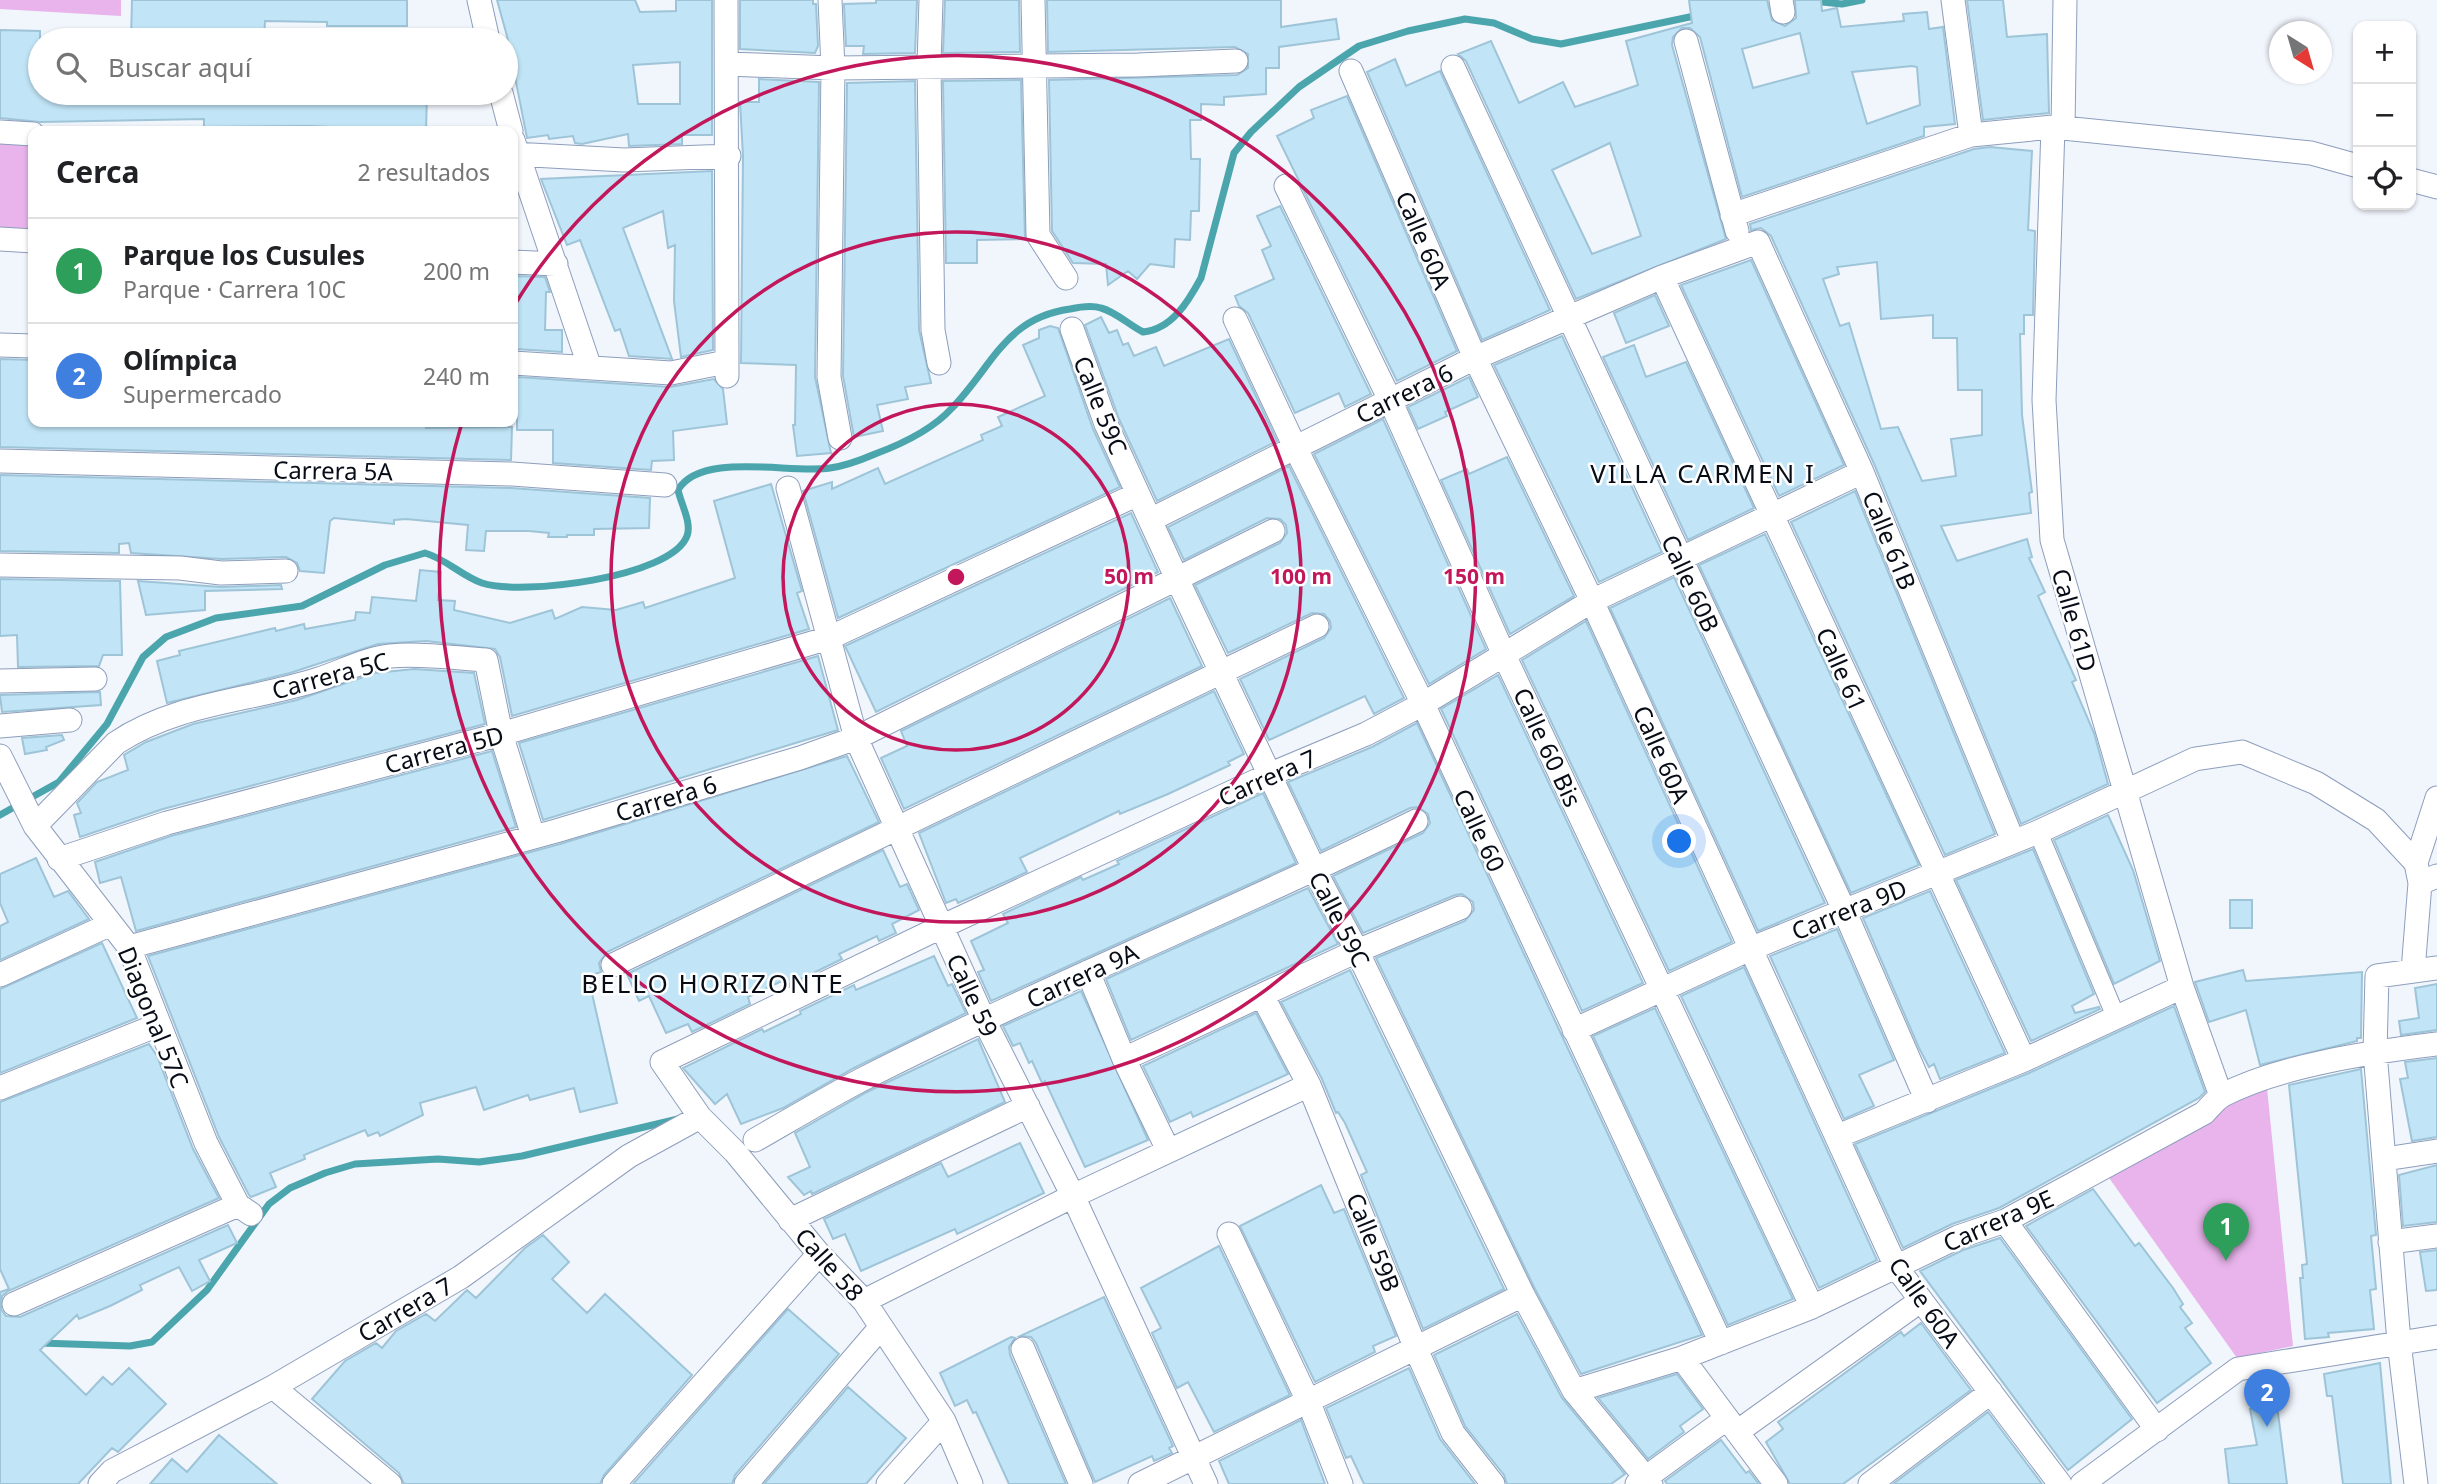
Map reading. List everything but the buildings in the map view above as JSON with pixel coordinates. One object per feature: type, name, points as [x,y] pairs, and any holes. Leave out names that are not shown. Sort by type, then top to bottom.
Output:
[{"type":"street","points":[[478,0],[485,28]]},
{"type":"street","points":[[518,363],[589,365],[671,373],[726,369],[729,156],[726,0]]},
{"type":"street","points":[[830,0],[832,68],[829,377],[840,438]]},
{"type":"street","points":[[931,0],[929,65],[933,330],[939,363]]},
{"type":"street","points":[[1033,0],[1038,235],[1066,278]]},
{"type":"street","points":[[1953,0],[1971,135]]},
{"type":"street","name":"Calle 61D","points":[[2065,0],[2044,400],[2052,540],[2182,987],[2221,1096]]},
{"type":"street","name":"Calle 61B","points":[[1686,41],[1732,215],[1862,472],[2013,841]]},
{"type":"street","points":[[728,64],[832,68],[1236,61]]},
{"type":"street","name":"Calle 60B","points":[[1453,67],[1844,911],[1927,1101]]},
{"type":"street","name":"Calle 60A","points":[[1350,71],[1475,358],[1592,601],[1896,1267],[2060,1484]]},
{"type":"street","points":[[504,105],[510,126]]},
{"type":"street","points":[[1732,215],[1971,135],[2058,127],[2311,153],[2353,165]]},
{"type":"street","points":[[0,132],[28,134]]},
{"type":"street","points":[[518,149],[624,160],[729,156]]},
{"type":"street","points":[[518,160],[589,365]]},
{"type":"street","points":[[2416,181],[2437,187]]},
{"type":"street","name":"Calle 60 Bis","points":[[1286,186],[1390,400],[1504,655],[1812,1307]]},
{"type":"street","points":[[0,239],[28,241]]},
{"type":"street","name":"Carrera 6","points":[[1150,520],[1475,358],[1662,277],[1749,244]]},
{"type":"street","points":[[518,262],[556,264]]},
{"type":"street","name":"Calle 61","points":[[1662,277],[2024,1060]]},
{"type":"street","name":"Calle 60","points":[[1235,319],[1295,447],[1423,704],[1721,1343]]},
{"type":"street","name":"Calle 59C","points":[[1072,329],[1106,424],[1177,579],[1315,871],[1357,951],[1523,1295],[1574,1391],[1644,1482]]},
{"type":"street","points":[[0,345],[28,346]]},
{"type":"street","name":"Carrera 5A","points":[[0,461],[512,474],[665,485]]},
{"type":"street","name":"Carrera 7","points":[[662,1062],[942,927],[1270,774],[1366,734],[1423,704],[1592,601],[1862,472]]},
{"type":"street","name":"Calle 59","points":[[788,488],[856,738],[985,1020],[1073,1196],[1206,1484]]},
{"type":"street","name":"Carrera 5D","points":[[59,859],[167,823],[501,734],[829,638],[1138,494]]},
{"type":"street","name":"Carrera 6","points":[[129,947],[533,836],[800,758],[856,738],[1273,531]]},
{"type":"street","points":[[0,565],[180,568],[221,573],[286,571]]},
{"type":"street","points":[[613,965],[1221,669],[1317,626]]},
{"type":"street","name":"Carrera 5C","points":[[33,819],[116,743],[129,735],[190,710],[318,680],[362,662],[390,656],[486,660],[501,734],[533,836]]},
{"type":"street","points":[[0,681],[95,679]]},
{"type":"street","points":[[0,726],[70,720]]},
{"type":"street","name":"Carrera 9D","points":[[1574,1030],[1750,949],[2038,832],[2196,758],[2242,752],[2316,783],[2376,820],[2424,874]]},
{"type":"street","name":"Diagonal 57C","points":[[0,756],[33,819],[59,859],[129,947],[206,1143],[244,1209],[14,1304]]},
{"type":"street","points":[[2413,971],[2424,874],[2437,798]]},
{"type":"street","name":"Carrera 9A","points":[[755,1140],[860,1081],[985,1020],[1315,871],[1416,821]]},
{"type":"street","points":[[2038,832],[2116,1017]]},
{"type":"street","points":[[1124,1059],[1357,951],[1460,908]]},
{"type":"street","points":[[0,975],[111,924]]},
{"type":"street","points":[[2416,1484],[2399,1342],[2375,1052],[2377,976],[2437,968]]},
{"type":"street","points":[[1088,972],[1124,1059],[1168,1150]]},
{"type":"street","points":[[1838,1136],[2024,1060],[2182,987]]},
{"type":"street","name":"Calle 59B","points":[[1262,995],[1309,1085],[1416,1349],[1454,1433],[1493,1484]]},
{"type":"street","points":[[0,1088],[158,1025]]},
{"type":"street","name":"Carrera 9E","points":[[1574,1391],[1682,1358],[1721,1343],[1812,1307],[1958,1237],[2005,1221],[2204,1114],[2221,1096],[2276,1076],[2375,1052],[2437,1044]]},
{"type":"street","name":"Calle 58","points":[[662,1062],[700,1117],[735,1152],[819,1254],[864,1301],[944,1421],[971,1484]]},
{"type":"street","points":[[864,1301],[1073,1196],[1309,1085]]},
{"type":"street","points":[[790,1220],[1028,1106]]},
{"type":"street","name":"Carrera 7","points":[[100,1484],[112,1471],[273,1387],[461,1277],[629,1156],[700,1117]]},
{"type":"street","points":[[2385,1159],[2437,1151]]},
{"type":"street","points":[[2005,1221],[2157,1430]]},
{"type":"street","points":[[1229,1234],[1309,1403],[1341,1484]]},
{"type":"street","points":[[2390,1242],[2437,1236]]},
{"type":"street","points":[[614,1484],[819,1254]]},
{"type":"street","points":[[1140,1484],[1309,1403],[1523,1295]]},
{"type":"street","points":[[1644,1482],[1920,1301]]},
{"type":"street","points":[[746,1484],[881,1326]]},
{"type":"street","points":[[2082,1484],[2238,1369],[2437,1337]]},
{"type":"street","points":[[1023,1349],[1081,1484]]},
{"type":"street","points":[[1682,1358],[1776,1484]]},
{"type":"street","points":[[273,1387],[390,1484]]},
{"type":"street","points":[[1870,1484],[1991,1392]]},
{"type":"street","points":[[888,1484],[944,1421]]},
{"type":"shaded area","points":[[0,0],[121,0],[121,16],[0,9]]},
{"type":"shaded area","points":[[0,143],[28,144],[28,233],[0,232]]},
{"type":"shaded area","points":[[2267,1088],[2293,1346],[2237,1358],[2107,1175],[2227,1102]]},
{"type":"waterway","points":[[1802,0],[1842,4],[1862,0]]},
{"type":"waterway","points":[[0,815],[59,782],[107,724],[143,657],[166,637],[216,618],[302,606],[385,565],[425,553],[475,580],[501,586],[559,585],[625,573],[654,563],[675,551],[687,536],[687,519],[678,490],[689,478],[726,467],[830,468],[896,446],[944,416],[1015,333],[1048,314],[1094,307],[1112,312],[1143,332],[1162,326],[1185,305],[1201,278],[1234,153],[1251,132],[1299,87],[1359,46],[1408,31],[1465,19],[1494,23],[1532,39],[1561,44],[1699,15]]},
{"type":"waterway","points":[[40,1343],[130,1346],[152,1342],[207,1290],[269,1204],[290,1188],[325,1173],[355,1164],[438,1159],[479,1162],[522,1156],[678,1119]]},
{"type":"place","name":"Parque los Cusules","points":[[2226,1261]]},
{"type":"place","name":"Olímpica","points":[[2267,1427]]},
{"type":"district","name":"VILLA CARMEN I","points":[[1703,473]]},
{"type":"district","name":"BELLO HORIZONTE","points":[[713,983]]}]
